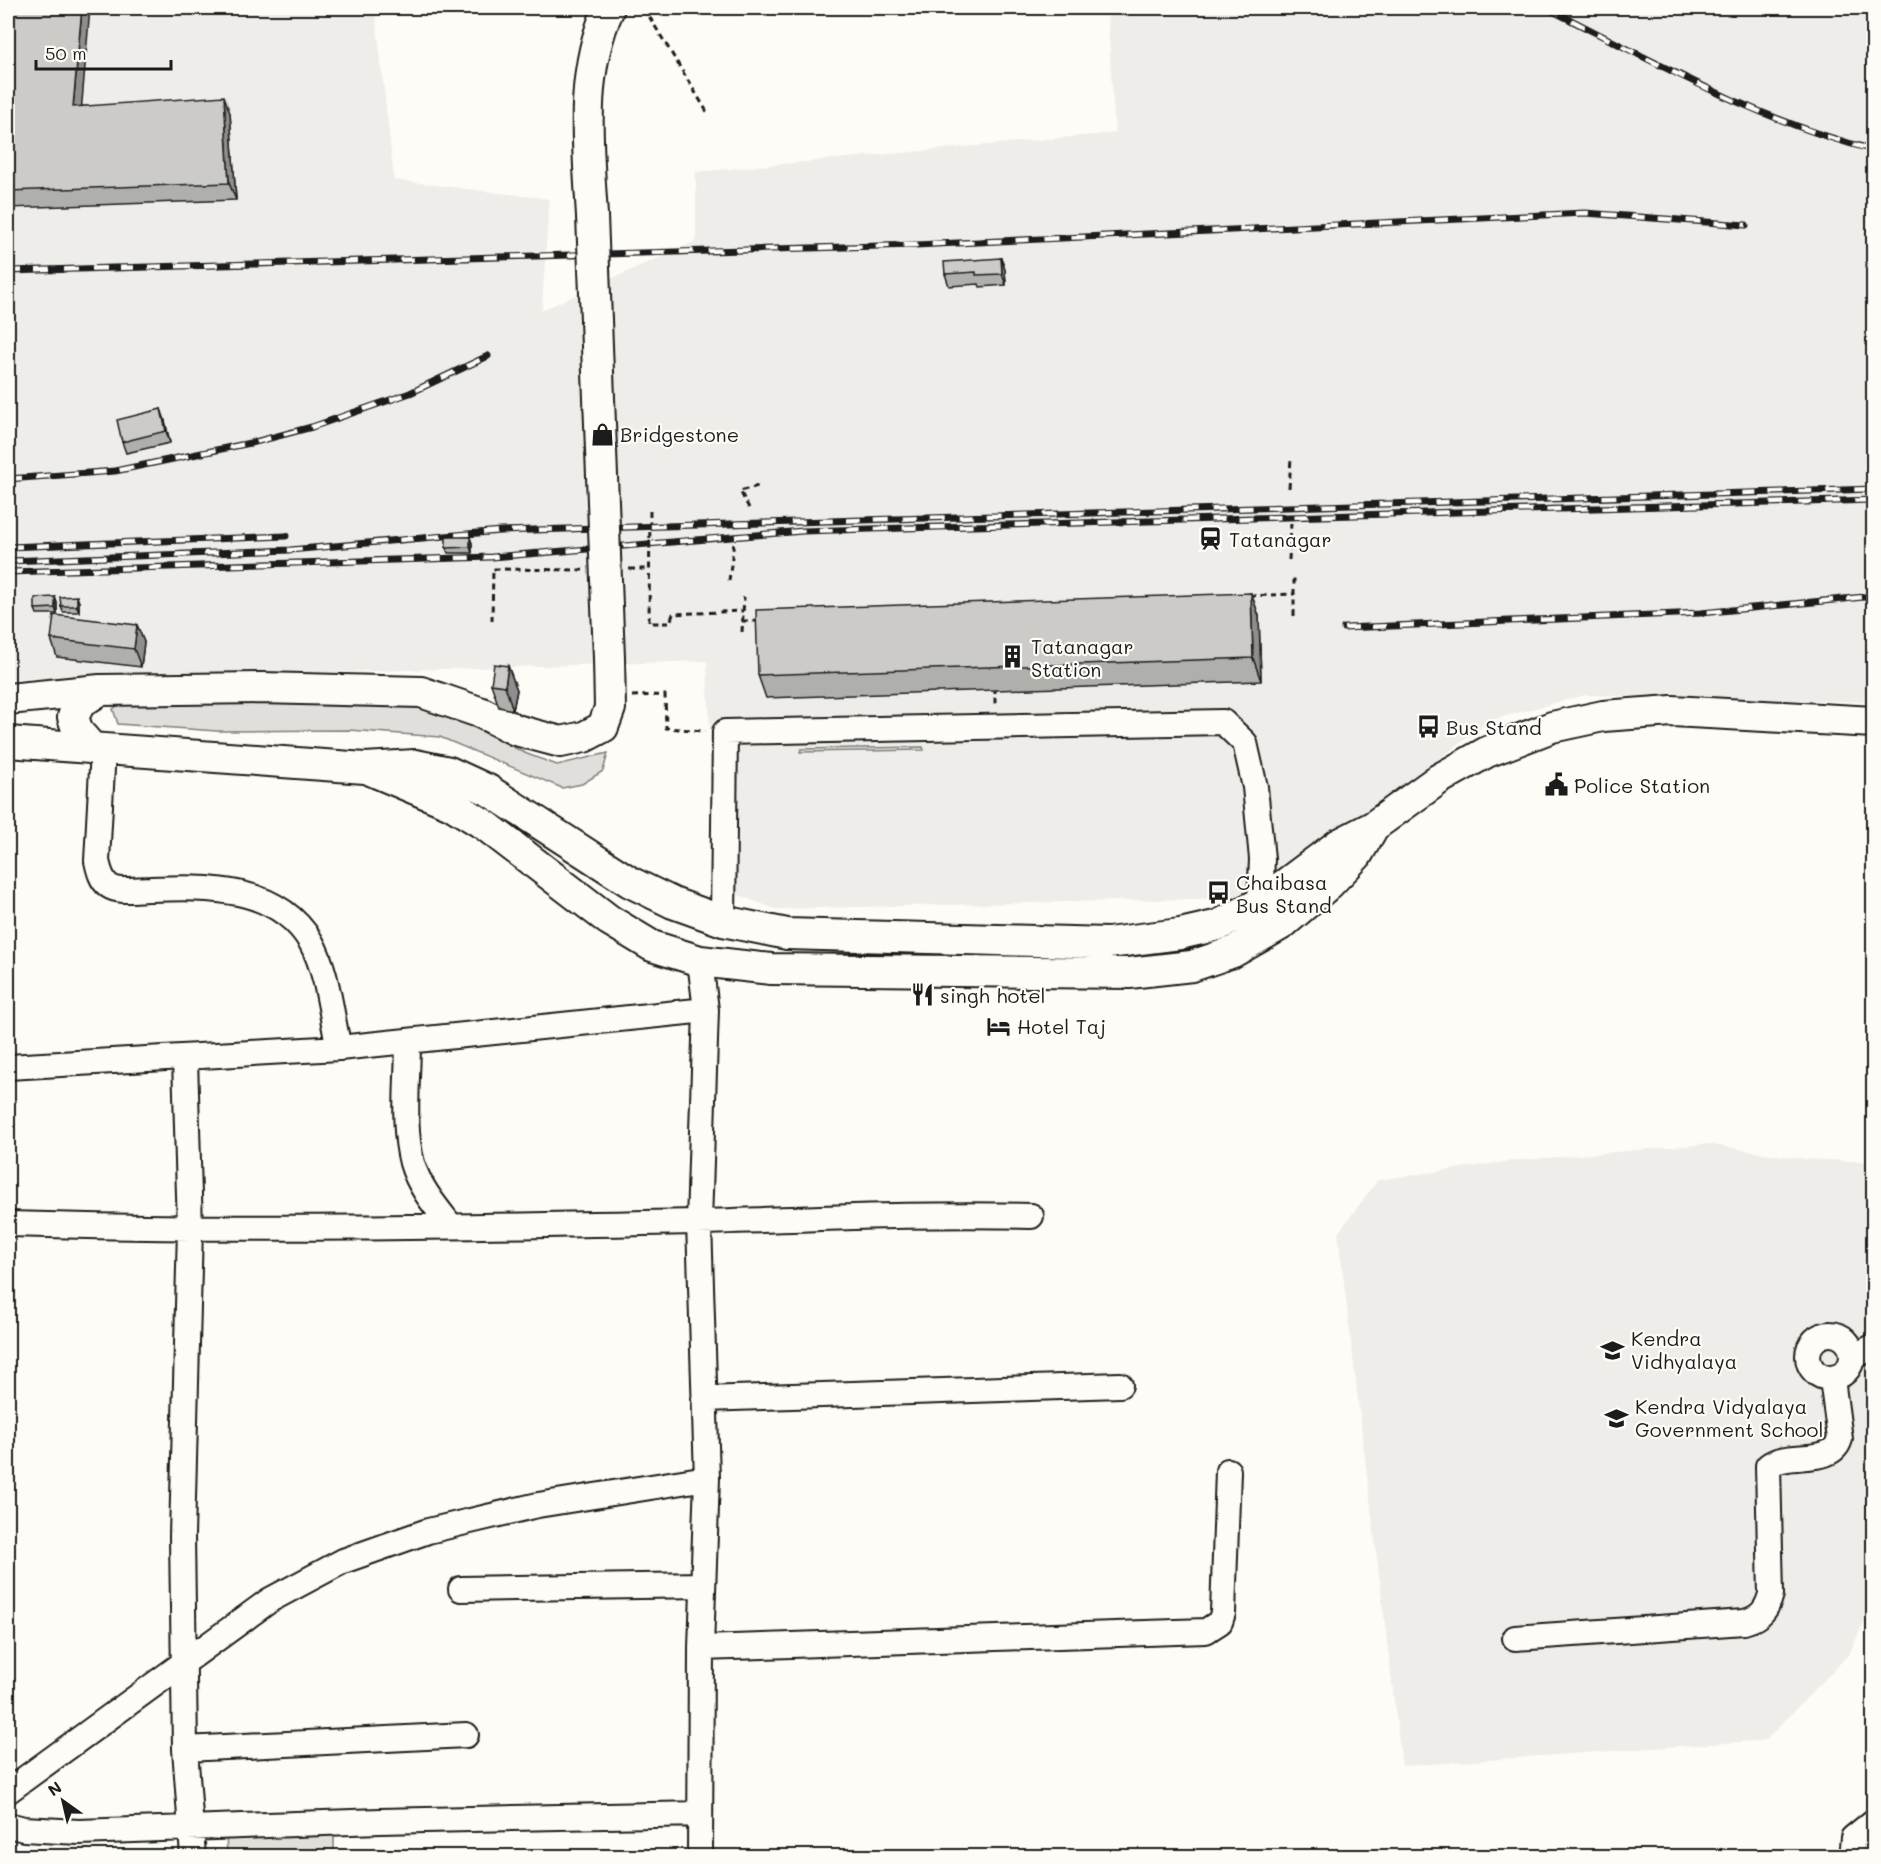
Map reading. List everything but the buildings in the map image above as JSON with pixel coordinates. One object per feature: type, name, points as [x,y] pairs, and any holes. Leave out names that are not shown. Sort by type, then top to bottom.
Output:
[{"type":"main road","points":[[8,699],[100,690],[261,688],[420,692],[482,713],[516,730],[561,742],[584,737],[603,727],[610,708],[609,658],[587,136],[588,87],[598,33],[609,8]]},
{"type":"main road","points":[[98,749],[78,732],[73,717],[80,704],[100,690]]},
{"type":"main road","points":[[8,742],[365,768],[415,765],[449,772],[488,790],[630,882],[673,903],[723,921],[787,934],[1108,943],[1179,934],[1219,925],[1260,903],[1339,844],[1374,826],[1438,779],[1487,752],[1552,727],[1603,716],[1672,711],[1874,722]]},
{"type":"main road","points":[[365,768],[451,804],[485,825],[609,920],[652,946],[700,961],[771,969],[1118,973],[1192,966],[1233,952],[1282,924],[1329,884],[1357,855],[1374,826]]},
{"type":"street","points":[[723,921],[725,732],[1223,722],[1245,743],[1255,787],[1262,859],[1260,903]]},
{"type":"street","points":[[98,749],[97,861],[101,876],[109,886],[122,890],[192,887],[237,891],[268,901],[293,920],[311,942],[321,968],[339,1048]]},
{"type":"street","points":[[700,961],[706,1010],[699,1221],[707,1478],[701,1648],[700,1857]]},
{"type":"street","points":[[8,1066],[185,1059],[339,1048],[706,1010]]},
{"type":"street","points":[[408,1041],[408,1130],[412,1163],[421,1184],[451,1227]]},
{"type":"street","points":[[185,1059],[190,1229],[183,1446],[184,1664],[185,1749],[194,1857]]},
{"type":"street","points":[[8,1224],[190,1229],[451,1227],[935,1213],[1031,1216]]},
{"type":"street","points":[[1852,1358],[1848,1343],[1836,1334],[1828,1334],[1814,1340],[1807,1354],[1811,1369],[1816,1375],[1832,1379],[1845,1372],[1852,1358],[1874,1346]]},
{"type":"street","points":[[1515,1638],[1744,1622],[1761,1614],[1768,1606],[1771,1594],[1768,1466],[1782,1459],[1827,1454],[1838,1446],[1840,1439],[1832,1379]]},
{"type":"street","points":[[704,1399],[1120,1385]]},
{"type":"street","points":[[701,1648],[1206,1631],[1220,1622],[1223,1613],[1228,1471]]},
{"type":"street","points":[[8,1791],[270,1600],[343,1561],[407,1539],[538,1505],[707,1478]]},
{"type":"street","points":[[461,1589],[704,1585]]},
{"type":"street","points":[[185,1749],[466,1735]]},
{"type":"street","points":[[8,1825],[24,1829],[80,1832],[380,1821],[700,1815]]},
{"type":"street","points":[[1851,1857],[1853,1838],[1874,1821]]},
{"type":"path","points":[[644,8],[709,115]]},
{"type":"path","points":[[1289,489],[1290,458]]},
{"type":"path","points":[[749,508],[740,491],[758,486]]},
{"type":"path","points":[[650,511],[649,623],[670,623],[673,614],[743,611]]},
{"type":"path","points":[[1289,560],[1291,523]]},
{"type":"path","points":[[729,581],[734,541]]},
{"type":"path","points":[[492,621],[493,569],[589,570]]},
{"type":"path","points":[[625,569],[649,569]]},
{"type":"path","points":[[1294,577],[1294,616]]},
{"type":"path","points":[[1248,597],[1294,594]]},
{"type":"path","points":[[742,632],[744,597]]},
{"type":"path","points":[[742,621],[766,620]]},
{"type":"path","points":[[994,680],[996,727]]},
{"type":"path","points":[[609,696],[665,695],[666,728],[725,732]]},
{"type":"shaded area","points":[[8,8],[375,8],[394,180],[549,199],[542,310],[696,241],[696,172],[1115,133],[1107,8],[1873,8],[1873,702],[1585,695],[1491,720],[1312,854],[1233,898],[775,909],[736,894],[715,858],[707,661],[120,679],[8,678]]},
{"type":"shaded area","points":[[125,700],[429,705],[527,754],[557,765],[608,753],[603,771],[582,784],[562,788],[440,737],[349,730],[217,731],[118,724],[113,709]]},
{"type":"shaded area","points":[[923,747],[924,750],[800,752],[801,749]]},
{"type":"shaded area","name":"Kendra Vidyalaya Government School","points":[[1706,1144],[1804,1159],[1873,1162],[1873,1603],[1849,1654],[1766,1740],[1402,1766],[1338,1233],[1378,1180],[1511,1161]]},
{"type":"shaded area","points":[[334,1828],[334,1856],[227,1856],[226,1833]]},
{"type":"railway","points":[[1547,8],[1666,69],[1748,106],[1831,138],[1874,150]]},
{"type":"railway","points":[[8,271],[916,245],[1585,213],[1746,225]]},
{"type":"railway","points":[[8,479],[115,471],[255,442],[312,427],[410,393],[488,356]]},
{"type":"railway","points":[[8,561],[290,550],[500,531],[1874,489]]},
{"type":"railway","points":[[8,572],[492,557],[803,531],[1874,500]]},
{"type":"railway","points":[[8,547],[286,536]]},
{"type":"railway","points":[[1344,628],[1701,613],[1874,596]]},
{"type":"place","name":"Bridgestone","points":[[602,434]]},
{"type":"place","name":"Tatanagar","points":[[1211,539]]},
{"type":"place","name":"Tatanagar Station","points":[[1013,657]]},
{"type":"place","name":"Bus Stand","points":[[1428,727]]},
{"type":"place","name":"Police Station","points":[[1556,785]]},
{"type":"place","name":"Chaibasa Bus Stand","points":[[1218,893]]},
{"type":"place","name":"singh hotel","points":[[922,995]]},
{"type":"place","name":"Hotel Taj","points":[[999,1026]]},
{"type":"place","name":"Kendra Vidhyalaya","points":[[1613,1350]]},
{"type":"place","name":"Kendra Vidyalaya Government School","points":[[1617,1418]]}]
